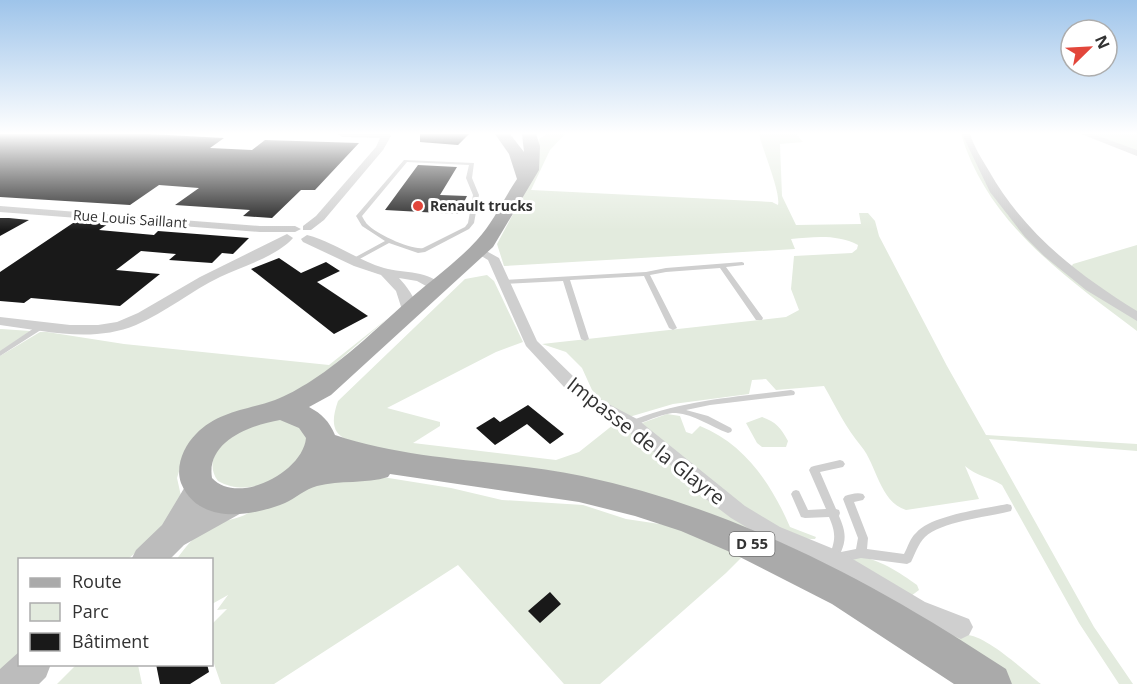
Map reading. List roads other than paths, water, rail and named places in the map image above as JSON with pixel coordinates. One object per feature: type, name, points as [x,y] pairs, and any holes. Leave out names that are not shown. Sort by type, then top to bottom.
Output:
[{"type":"main road","points":[[524,166],[525,178]]},
{"type":"main road","points":[[280,410],[321,388],[479,251],[531,170],[531,166]]},
{"type":"main road","points":[[320,435],[311,418],[297,412],[280,410],[261,412],[241,419],[222,430],[207,443],[197,459],[194,474],[199,488],[207,495],[235,502],[267,496],[295,480],[309,468],[317,454],[328,400],[375,343]]},
{"type":"main road","name":"D 55","points":[[320,435],[368,457],[580,489],[653,508],[718,529],[783,558],[847,591],[925,639],[991,684]]},
{"type":"main road","name":"D 55","points":[[295,480],[313,473],[351,466],[485,476]]},
{"type":"street","points":[[0,321],[86,330],[110,328],[136,320],[192,287],[301,234],[320,218],[365,166]]},
{"type":"street","points":[[982,166],[998,197],[1029,237],[1105,298],[1137,317]]},
{"type":"street","name":"Rue Louis Saillant","points":[[0,209],[301,234],[354,260],[386,272],[416,277],[433,283],[437,288]]},
{"type":"street","name":"Impasse de la Glayre","points":[[479,251],[493,258],[531,343],[554,368],[597,405],[631,424],[738,512],[773,533],[833,559],[918,610],[961,627]]},
{"type":"street","name":"Rue Louis Saillant","points":[[416,277],[460,267]]},
{"type":"street","points":[[386,272],[398,283],[409,304],[409,313]]},
{"type":"street","points":[[173,535],[199,488]]},
{"type":"street","points":[[149,558],[173,535],[235,502]]},
{"type":"street","points":[[12,684],[31,666]]},
{"type":"lane","points":[[401,166],[359,216],[364,225],[389,241],[418,251],[424,250],[471,224],[476,195],[469,178],[472,166]]},
{"type":"lane","points":[[354,260],[389,241]]},
{"type":"lane","points":[[502,282],[646,274],[666,270],[742,264]]},
{"type":"lane","points":[[723,266],[759,318]]},
{"type":"lane","points":[[646,274],[673,328]]},
{"type":"lane","points":[[566,279],[585,339]]},
{"type":"lane","points":[[0,354],[45,326]]},
{"type":"lane","points":[[631,424],[673,410],[791,393]]},
{"type":"lane","points":[[673,410],[705,418],[728,430]]},
{"type":"lane","points":[[833,559],[839,545],[840,530],[835,513],[814,470],[840,464]]},
{"type":"lane","points":[[796,494],[805,514],[835,513]]},
{"type":"lane","points":[[860,497],[848,500],[863,538],[861,554]]},
{"type":"lane","points":[[833,559],[861,554],[907,559],[920,534],[959,519],[1007,508]]},
{"type":"place","name":"Renault trucks","points":[[418,206]]}]
